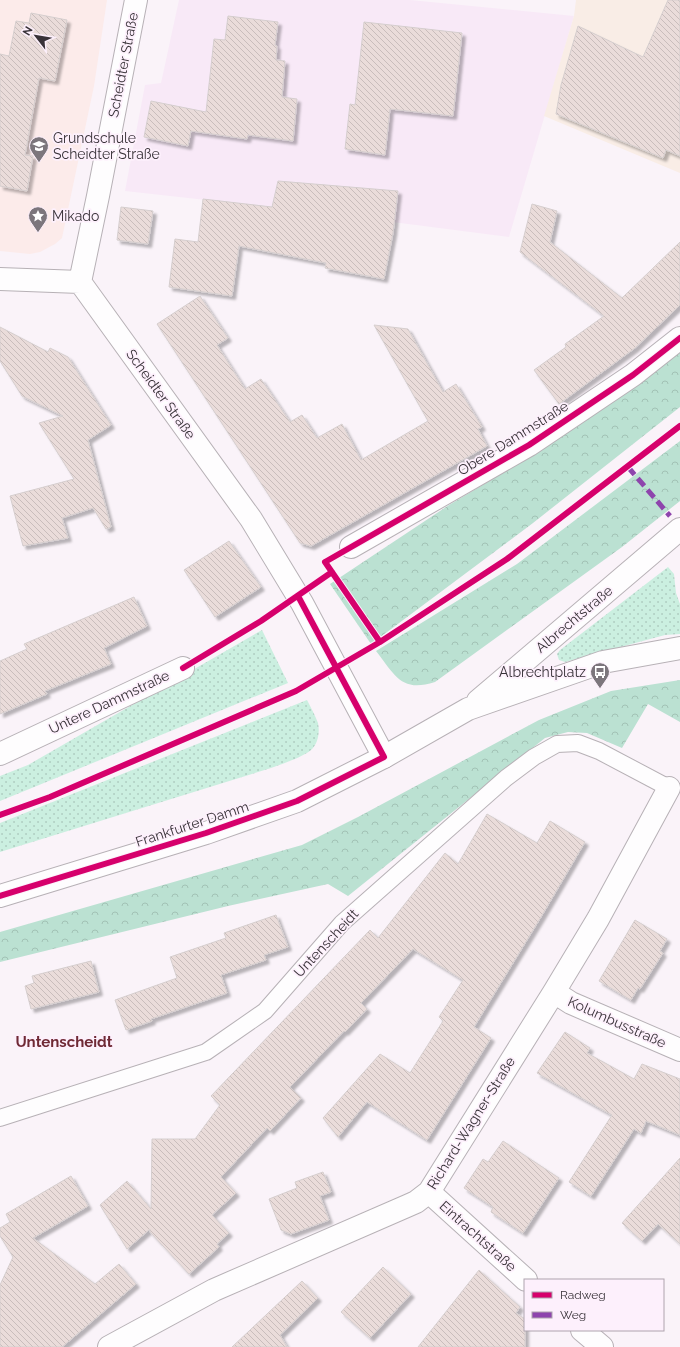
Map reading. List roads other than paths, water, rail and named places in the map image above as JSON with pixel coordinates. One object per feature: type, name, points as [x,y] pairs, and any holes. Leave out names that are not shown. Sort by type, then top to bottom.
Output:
[{"type":"street","name":"Scheidter Straße","points":[[136,0],[80,282],[251,519],[302,603],[384,757]]},
{"type":"street","points":[[0,280],[80,282]]},
{"type":"street","name":"Obere Dammstraße","points":[[351,547],[529,445],[632,375],[680,338]]},
{"type":"street","name":"Albrechtstraße","points":[[468,709],[680,529]]},
{"type":"street","points":[[468,709],[603,662],[680,648]]},
{"type":"street","name":"Untere Dammstraße","points":[[0,754],[183,668]]},
{"type":"street","name":"Frankfurter Damm","points":[[0,896],[206,833],[297,801],[384,757],[468,709]]},
{"type":"street","name":"Richard-Wagner-Straße","points":[[109,1347],[214,1290],[416,1202],[429,1192],[554,992],[598,918],[669,788]]},
{"type":"street","name":"Kolumbusstraße","points":[[554,992],[571,1002],[680,1050]]},
{"type":"street","name":"Eintrachtstraße","points":[[429,1192],[525,1279]]},
{"type":"street","points":[[583,1331],[602,1347]]},
{"type":"lane","name":"Untenscheidt","points":[[0,1118],[206,1052],[264,1011],[342,923],[506,778],[534,757],[557,744],[578,744],[600,751],[669,788]]},
{"type":"place","name":"Grundschule Scheidter Straße","points":[[39,163]]},
{"type":"place","name":"Mikado","points":[[38,233]]},
{"type":"place","name":"Albrechtplatz","points":[[600,689]]},
{"type":"district","name":"Untenscheidt","points":[[64,1042]]}]
